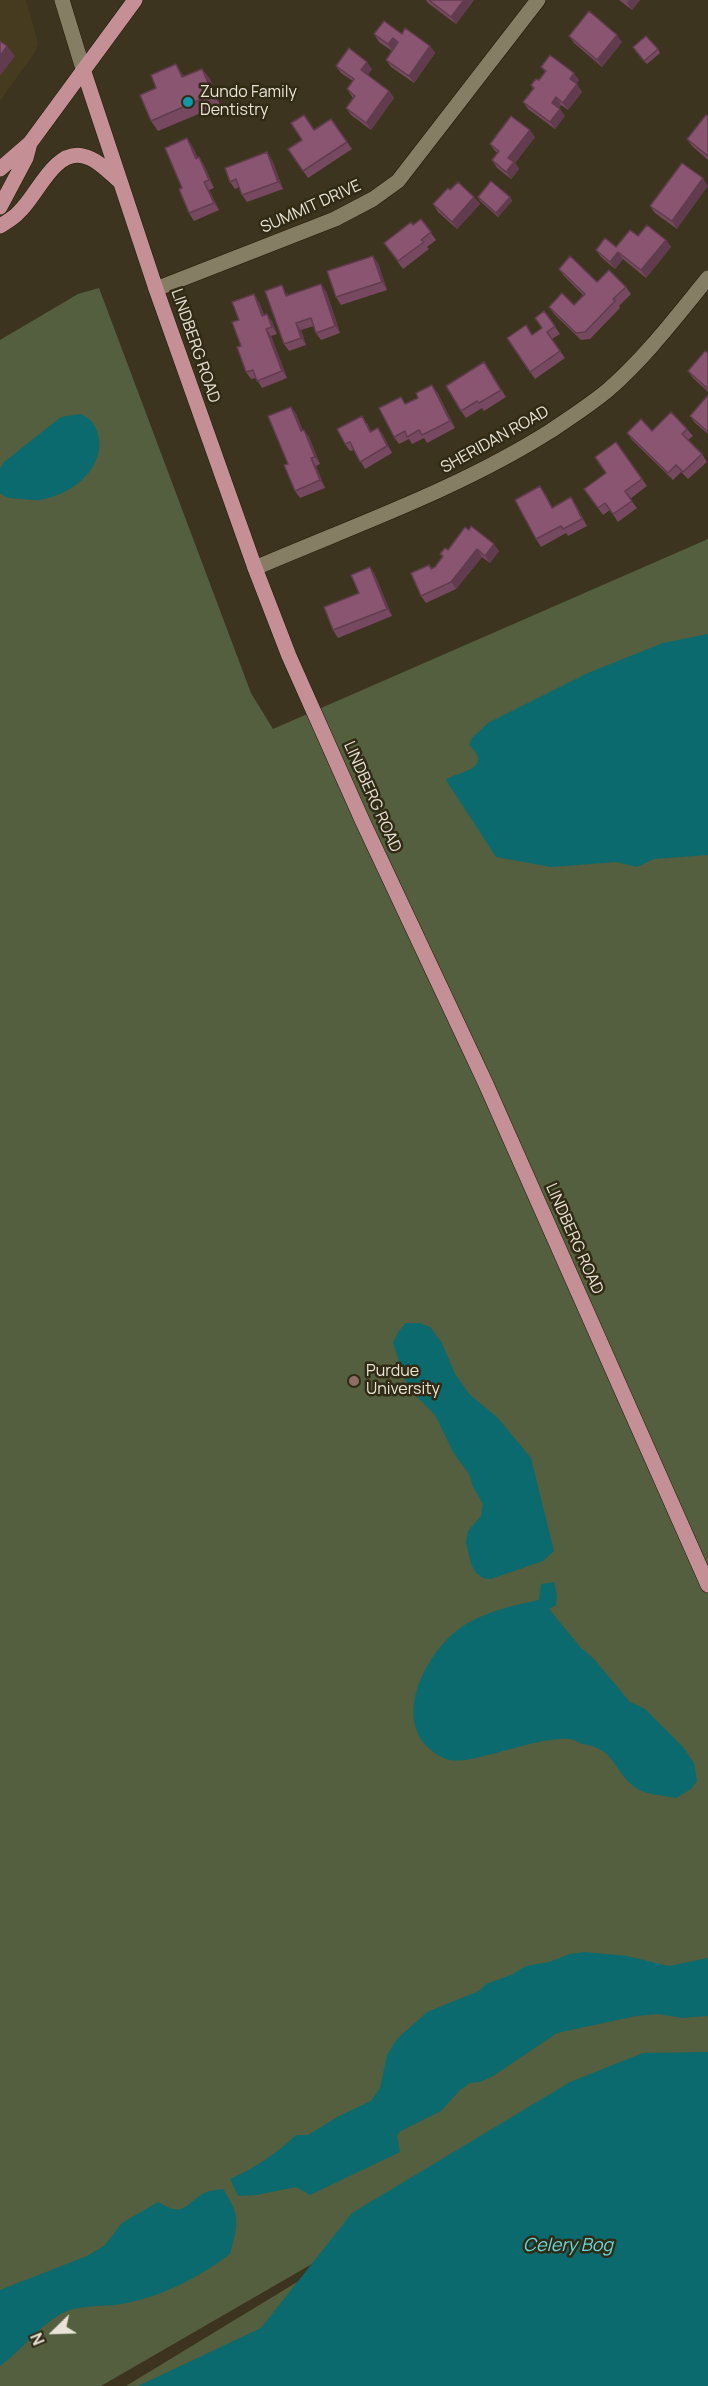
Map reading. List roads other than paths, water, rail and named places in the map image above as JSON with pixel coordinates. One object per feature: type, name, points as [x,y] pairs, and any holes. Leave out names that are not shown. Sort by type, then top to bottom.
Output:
[{"type":"main road","points":[[0,169],[30,143],[135,0]]},
{"type":"main road","name":"LINDBERG ROAD","points":[[84,72],[156,289],[255,568],[289,656],[357,809],[484,1082],[708,1585]]},
{"type":"main road","points":[[0,207],[26,158],[30,143]]},
{"type":"main road","points":[[0,226],[20,212],[56,165],[69,156],[85,156],[118,180]]},
{"type":"street","name":"LINDBERG ROAD","points":[[62,0],[84,72]]},
{"type":"street","name":"SUMMIT DRIVE","points":[[156,289],[335,219],[373,200],[398,181],[538,0]]},
{"type":"street","name":"SHERIDAN ROAD","points":[[255,568],[447,488],[518,451],[607,391],[634,365],[708,279]]},
{"type":"water","points":[[81,414],[93,424],[99,439],[96,461],[82,480],[62,493],[40,500],[10,498],[0,493],[0,469],[4,462],[61,417]]},
{"type":"water","points":[[708,634],[708,855],[654,859],[637,867],[616,862],[551,867],[496,857],[446,780],[476,765],[478,760],[476,753],[469,745],[472,738],[488,723],[588,673],[663,643]]},
{"type":"water","points":[[406,1323],[420,1323],[430,1327],[442,1343],[455,1374],[470,1395],[497,1417],[531,1458],[554,1551],[543,1561],[491,1579],[483,1578],[476,1573],[471,1564],[466,1542],[468,1531],[481,1516],[483,1504],[473,1487],[469,1474],[453,1452],[435,1415],[408,1388],[393,1343],[398,1332]]},
{"type":"water","points":[[554,1582],[556,1605],[549,1609],[630,1702],[645,1709],[683,1747],[694,1763],[697,1781],[691,1789],[676,1798],[642,1791],[626,1779],[612,1760],[601,1750],[570,1739],[540,1742],[456,1761],[446,1759],[427,1747],[417,1730],[414,1711],[417,1691],[436,1652],[450,1636],[474,1619],[511,1606],[539,1600],[541,1584]]},
{"type":"water","points":[[585,1952],[627,1956],[669,1966],[708,1958],[708,2016],[682,2018],[658,2014],[636,2016],[557,2033],[493,2076],[480,2082],[470,2083],[460,2090],[441,2111],[399,2132],[397,2136],[400,2152],[310,2195],[296,2187],[238,2196],[230,2179],[265,2160],[296,2135],[308,2135],[339,2116],[371,2101],[380,2088],[387,2055],[397,2039],[427,2012],[479,1991],[486,1984],[511,1975],[526,1966]]},
{"type":"water","name":"Celery Bog","points":[[708,2052],[708,2386],[138,2386],[261,2328],[352,2213],[570,2082],[643,2053]]},
{"type":"water","points":[[223,2189],[233,2206],[236,2220],[230,2254],[194,2278],[141,2300],[67,2311],[43,2326],[0,2366],[0,2290],[87,2256],[104,2246],[122,2223],[158,2202],[168,2207],[181,2209],[209,2191]]},
{"type":"place","name":"Zundo Family Dentistry","points":[[188,102]]},
{"type":"place","name":"Purdue University","points":[[354,1381]]}]
